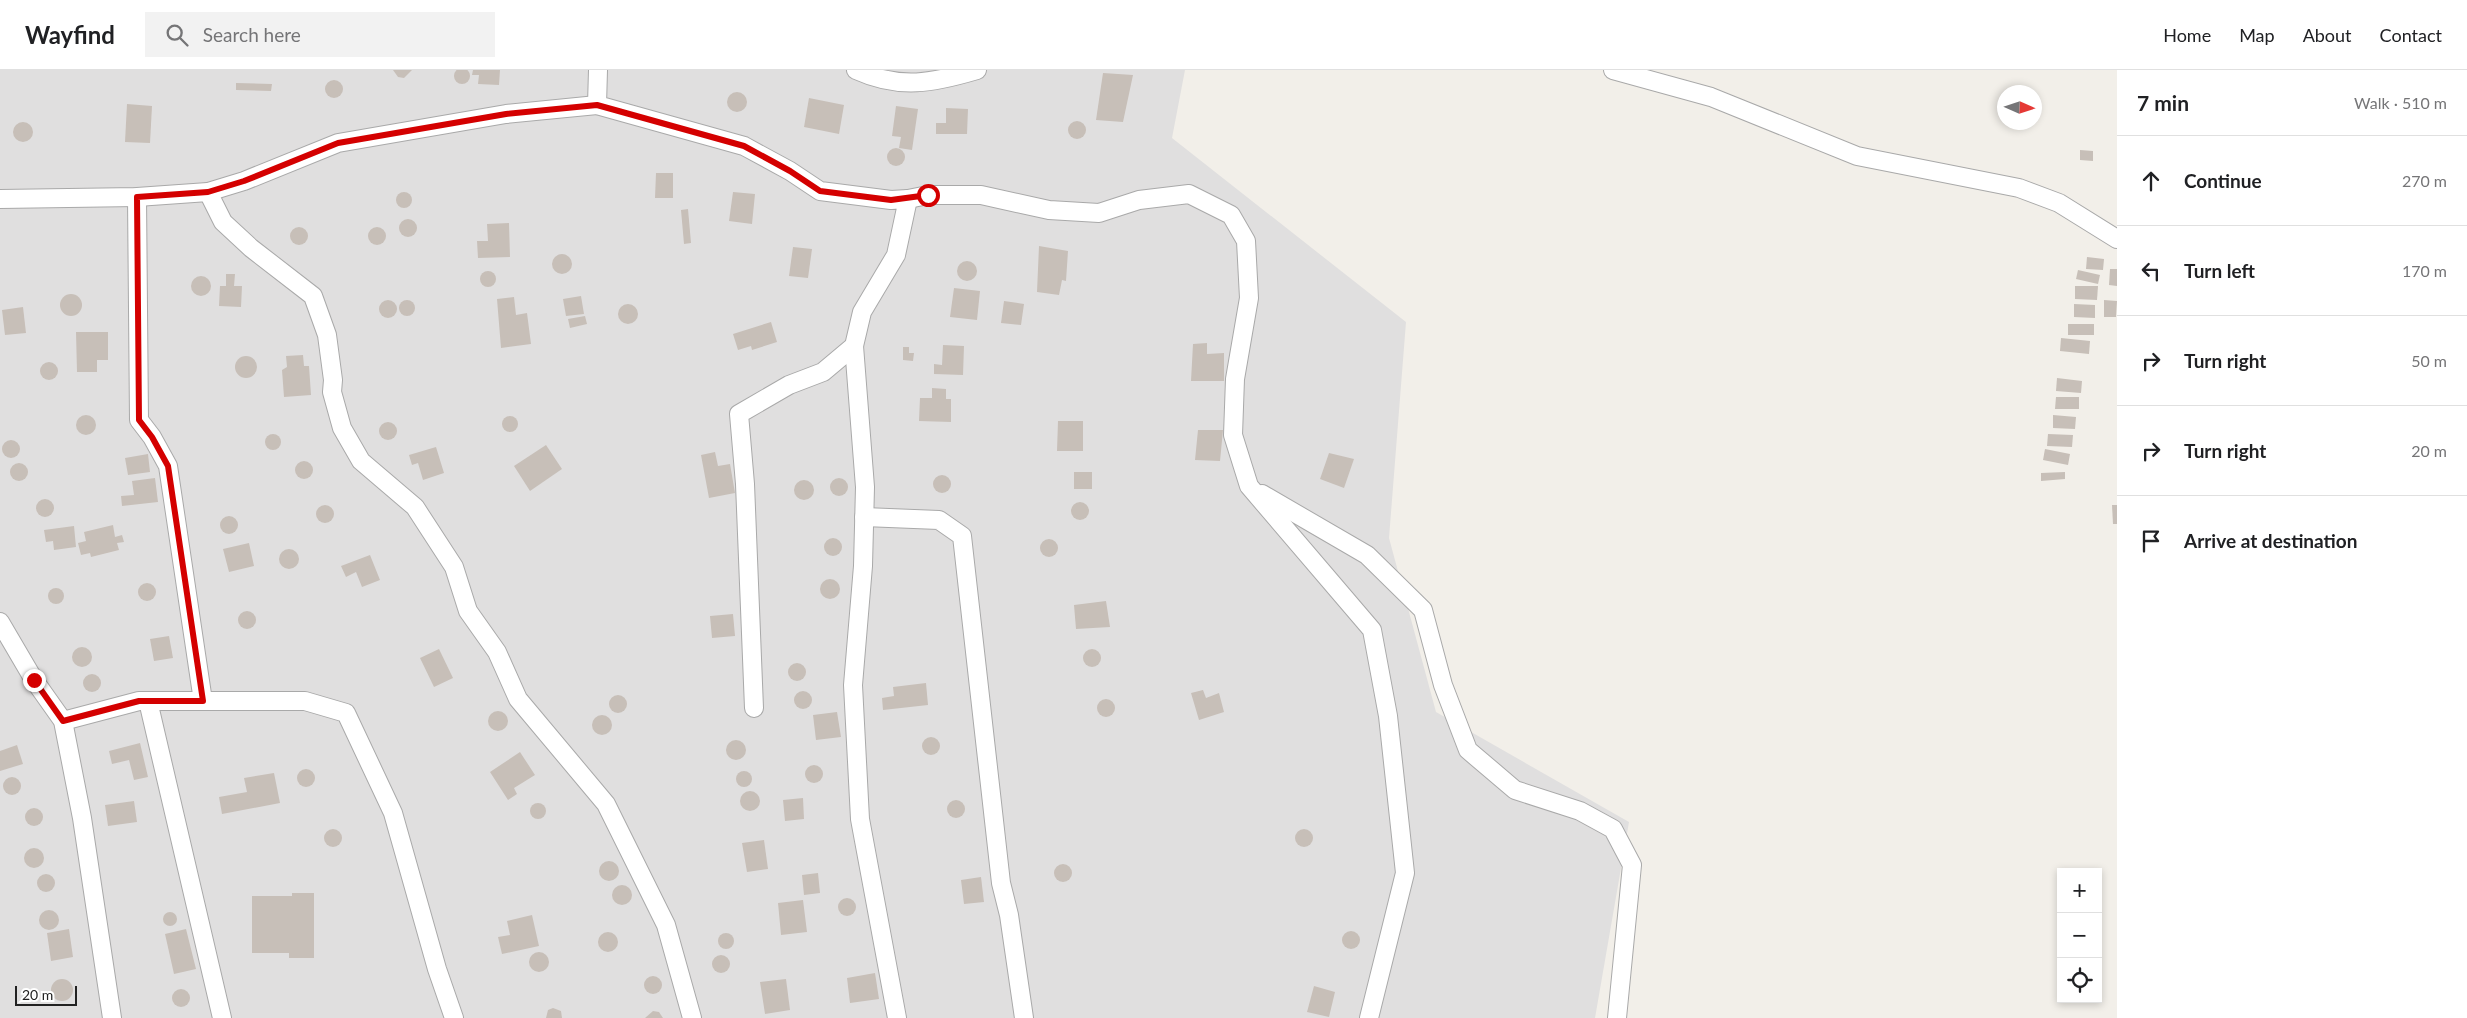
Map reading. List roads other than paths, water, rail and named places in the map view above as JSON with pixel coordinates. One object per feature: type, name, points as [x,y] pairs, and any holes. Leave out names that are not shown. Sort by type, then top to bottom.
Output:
[{"type":"street","points":[[597,105],[598,70]]},
{"type":"street","points":[[856,70],[868,76],[917,84],[945,75],[977,70]]},
{"type":"street","points":[[1613,70],[1711,97],[1857,156],[2019,188],[2059,203],[2117,239]]},
{"type":"street","points":[[0,199],[137,197],[208,192],[244,181],[338,143],[506,114],[597,105],[744,146],[790,171],[820,191],[891,200],[928,195],[980,195],[1049,210],[1099,213],[1139,200],[1189,194],[1231,215],[1246,241],[1249,298],[1235,379],[1233,435],[1249,486],[1372,630],[1388,716],[1405,873],[1369,1018]]},
{"type":"street","points":[[208,192],[223,222],[251,248],[313,296],[327,335],[333,380],[332,392],[342,428],[361,461],[415,507],[454,567],[468,611],[497,652],[518,699],[606,804],[666,926],[692,1018]]},
{"type":"street","points":[[137,197],[139,420],[152,437],[168,466],[203,701]]},
{"type":"street","points":[[897,1018],[860,819],[853,685],[865,487],[854,346],[862,312],[896,254],[908,199]]},
{"type":"street","points":[[754,708],[745,484],[739,414],[789,385],[824,372],[854,346]]},
{"type":"street","points":[[1249,486],[1367,555],[1423,610],[1443,685],[1468,750],[1516,790],[1580,811],[1613,829],[1632,865],[1617,1018]]},
{"type":"street","points":[[864,517],[939,520],[962,536],[1001,883],[1009,915],[1024,1018]]},
{"type":"street","points":[[0,622],[34,680],[63,721],[82,818],[112,1018]]},
{"type":"street","points":[[63,721],[139,701],[304,701],[346,713],[393,813],[436,970],[454,1018]]},
{"type":"street","points":[[148,701],[222,1018]]}]
